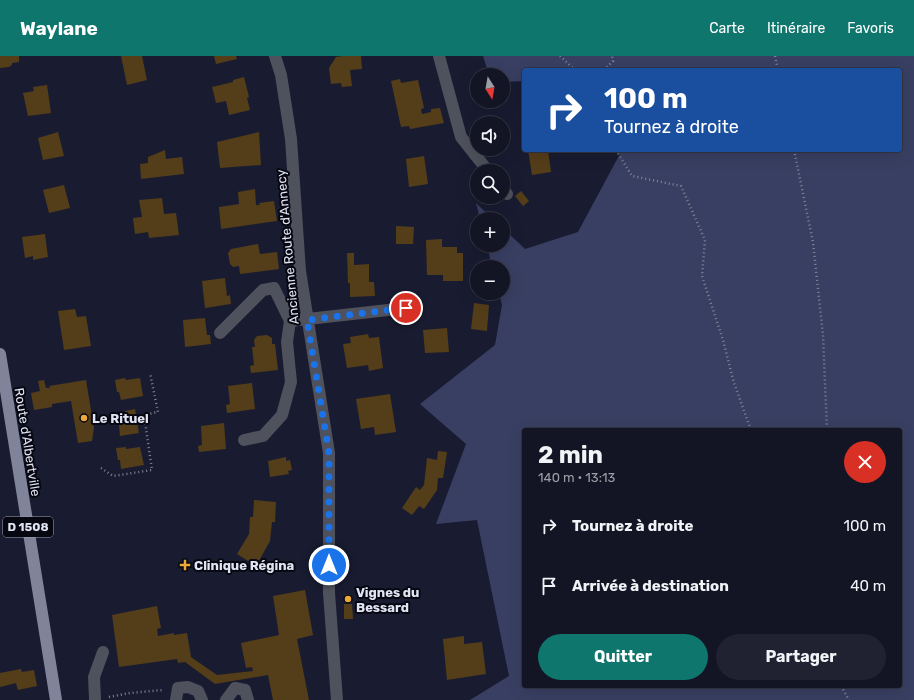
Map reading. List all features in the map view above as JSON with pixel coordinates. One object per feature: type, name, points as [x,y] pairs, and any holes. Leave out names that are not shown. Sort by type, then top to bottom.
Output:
[{"type":"main road","name":"Route d'Albertville","points":[[0,354],[56,700]]},
{"type":"street","name":"Ancienne Route d'Annecy","points":[[275,56],[281,75],[291,139],[300,271],[329,453],[329,594],[337,700]]},
{"type":"street","points":[[439,56],[461,137],[482,164]]},
{"type":"street","points":[[220,333],[263,290],[274,288],[290,321],[287,342],[291,382],[282,415],[262,436],[244,440]]},
{"type":"street","points":[[290,321],[406,308]]},
{"type":"street","points":[[93,700],[94,677],[103,652]]},
{"type":"street","points":[[177,694],[188,687],[198,691],[202,700]]},
{"type":"street","points":[[226,700],[235,688],[245,690],[248,700]]},
{"type":"path","points":[[560,56],[573,68]]},
{"type":"path","points":[[606,68],[613,60],[612,56]]},
{"type":"path","points":[[775,56],[778,68]]},
{"type":"path","points":[[617,152],[632,176],[681,186],[705,240],[702,276],[723,340],[734,383],[750,428]]},
{"type":"path","points":[[794,152],[813,242],[823,335],[827,428]]},
{"type":"path","points":[[101,468],[113,476],[152,470],[144,415],[158,412],[150,373]]},
{"type":"path","points":[[842,688],[849,700]]},
{"type":"path","points":[[115,696],[130,693],[177,694]]},
{"type":"shaded area","points":[[483,56],[914,56],[914,700],[470,700],[509,676],[477,520],[436,524],[466,444],[420,404],[495,345],[502,305],[501,300],[510,300],[510,260],[490,260],[489,252],[510,252],[510,235],[525,249],[578,232],[621,152],[902,152],[902,68],[522,68],[522,81],[510,82],[510,68],[487,68]]},
{"type":"shaded area","points":[[476,204],[486,212],[478,212]]},
{"type":"building","points":[[0,56],[19,56],[19,62],[12,63],[9,67],[0,68]]},
{"type":"building","points":[[121,56],[142,56],[147,80],[127,85]]},
{"type":"building","points":[[214,56],[236,56],[237,59],[216,64]]},
{"type":"building","points":[[361,56],[362,69],[350,70],[352,86],[342,87],[341,83],[331,84],[329,68],[336,57]]},
{"type":"building","points":[[244,77],[249,97],[247,98],[250,110],[229,115],[226,101],[216,103],[212,87],[233,82],[233,80]]},
{"type":"building","points":[[400,79],[401,83],[418,80],[424,108],[421,109],[422,114],[431,112],[431,109],[440,108],[444,123],[410,129],[409,126],[401,127],[391,81]]},
{"type":"building","points":[[47,85],[51,113],[28,116],[23,93],[34,91],[33,87]]},
{"type":"building","points":[[58,132],[64,156],[43,160],[38,138]]},
{"type":"building","points":[[259,132],[261,165],[220,168],[217,142]]},
{"type":"building","points":[[165,150],[166,159],[182,157],[184,174],[141,179],[140,164],[148,163],[148,157]]},
{"type":"building","points":[[528,152],[548,152],[551,172],[532,175]]},
{"type":"building","points":[[424,156],[428,184],[409,187],[406,159]]},
{"type":"building","points":[[64,185],[70,208],[49,213],[43,190]]},
{"type":"building","points":[[255,189],[256,205],[260,205],[259,203],[274,201],[277,221],[221,229],[219,207],[239,204],[238,192]]},
{"type":"building","points":[[521,191],[529,201],[523,206],[515,196]]},
{"type":"building","points":[[162,198],[164,214],[176,213],[179,235],[149,238],[148,232],[135,234],[133,218],[142,217],[139,200]]},
{"type":"building","points":[[396,226],[414,227],[413,244],[396,244]]},
{"type":"building","points":[[45,234],[48,257],[33,260],[33,256],[25,258],[22,237]]},
{"type":"building","points":[[442,239],[442,247],[457,247],[457,253],[463,253],[463,281],[443,281],[443,275],[427,275],[426,240]]},
{"type":"building","points":[[258,244],[260,254],[277,252],[279,269],[240,274],[239,266],[233,267],[230,264],[228,253],[231,249]]},
{"type":"building","points":[[347,253],[354,253],[354,265],[369,264],[369,282],[374,282],[375,296],[350,297]]},
{"type":"building","points":[[225,278],[227,296],[230,295],[231,304],[205,308],[202,281]]},
{"type":"building","points":[[474,303],[489,305],[487,331],[471,329]]},
{"type":"building","points":[[75,309],[77,317],[86,316],[91,346],[64,350],[58,311]]},
{"type":"building","points":[[205,318],[207,335],[210,335],[211,344],[185,347],[183,320]]},
{"type":"building","points":[[447,328],[449,352],[425,353],[423,330]]},
{"type":"building","points":[[368,334],[369,338],[379,337],[383,368],[369,371],[368,365],[347,368],[343,344],[351,343],[350,337]]},
{"type":"building","points":[[267,335],[272,338],[272,344],[275,344],[278,370],[251,373],[250,366],[254,365],[252,347],[255,347],[254,340],[257,336]]},
{"type":"building","points":[[125,378],[126,380],[140,378],[143,396],[121,400],[119,392],[117,392],[115,380]]},
{"type":"building","points":[[44,380],[46,388],[50,388],[49,386],[86,380],[94,428],[92,441],[78,443],[71,401],[52,404],[52,407],[34,410],[31,393],[40,391],[38,381]]},
{"type":"building","points":[[252,383],[255,409],[227,413],[226,405],[230,404],[228,386]]},
{"type":"building","points":[[390,394],[396,432],[375,435],[374,427],[361,429],[356,399]]},
{"type":"building","points":[[135,409],[139,433],[120,436],[119,425],[116,425],[115,415]]},
{"type":"building","points":[[224,423],[226,449],[199,452],[198,446],[202,445],[201,426]]},
{"type":"building","points":[[126,447],[126,449],[140,447],[144,465],[121,469],[116,448]]},
{"type":"building","points":[[438,451],[447,452],[443,478],[438,478],[437,490],[424,509],[419,506],[412,515],[402,508],[416,487],[420,490],[424,485],[427,458],[437,460]]},
{"type":"building","points":[[286,457],[286,461],[290,460],[292,470],[288,471],[289,474],[270,477],[268,461]]},
{"type":"building","points":[[254,500],[276,502],[275,522],[272,522],[270,541],[256,566],[237,554],[249,534],[250,517],[253,517]]},
{"type":"building","points":[[305,590],[313,635],[297,639],[309,700],[273,700],[268,675],[215,684],[185,662],[178,663],[177,659],[119,667],[112,615],[157,606],[161,628],[157,629],[158,636],[174,633],[174,635],[187,633],[191,657],[217,675],[253,671],[252,667],[246,668],[241,643],[279,635],[273,596]]},
{"type":"building","name":"Vignes du Bessard","points":[[345,594],[350,594],[351,603],[345,603]]},
{"type":"building","points":[[344,604],[352,604],[353,619],[344,619]]},
{"type":"building","points":[[464,636],[464,644],[482,642],[486,674],[447,680],[443,639]]},
{"type":"building","points":[[21,669],[22,672],[34,670],[37,686],[18,690],[16,683],[0,687],[0,673]]},
{"type":"place","name":"Le Rituel","points":[[84,418]]},
{"type":"place","name":"Clinique Régina","points":[[185,565]]},
{"type":"place","name":"Vignes du Bessard","points":[[348,599]]},
{"type":"route","points":[[329,565],[329,453],[307,320],[406,308]]}]
